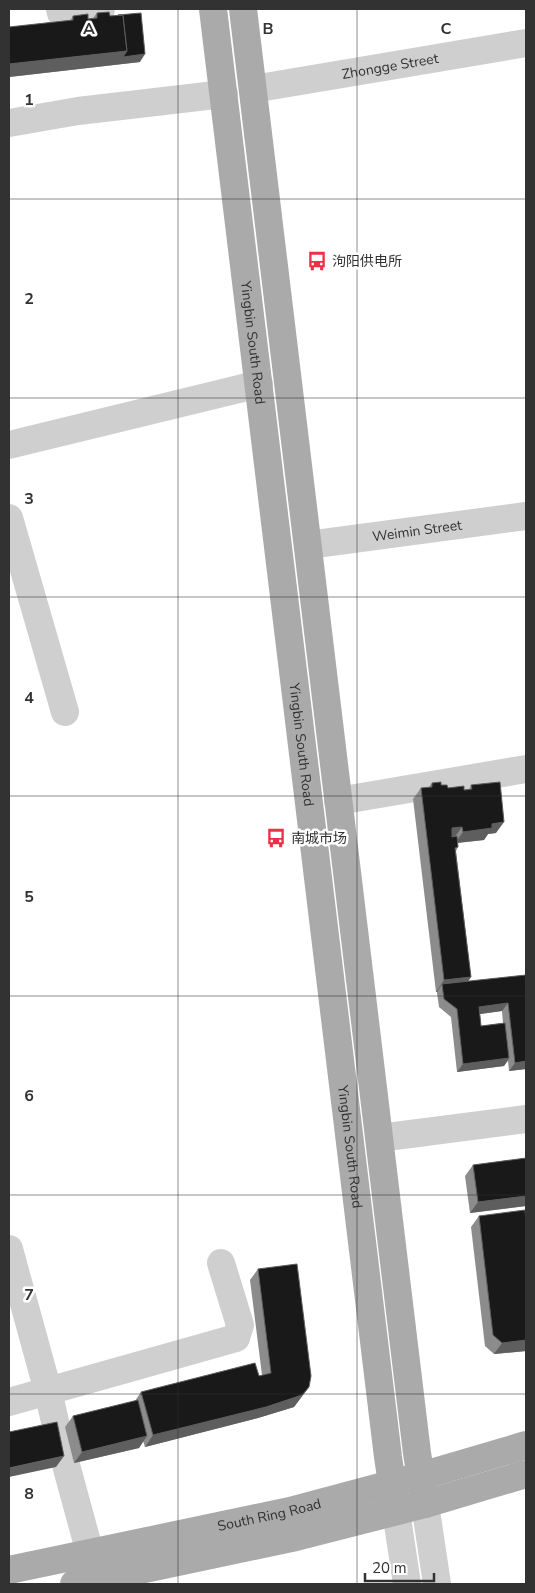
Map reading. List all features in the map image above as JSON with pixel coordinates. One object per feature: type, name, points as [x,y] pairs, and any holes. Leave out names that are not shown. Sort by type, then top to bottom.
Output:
[{"type":"main road","name":"Yingbin South Road","points":[[213,9],[396,1511]]},
{"type":"main road","name":"Yingbin South Road","points":[[243,9],[425,1504]]},
{"type":"main road","name":"South Ring Road","points":[[9,1570],[290,1510],[392,1484],[526,1445]]},
{"type":"main road","name":"South Ring Road","points":[[74,1584],[296,1537],[425,1504],[526,1474]]},
{"type":"street","points":[[60,9],[61,13],[101,9]]},
{"type":"street","name":"Zhongge Street","points":[[252,89],[526,43]]},
{"type":"street","points":[[9,123],[78,111],[224,94]]},
{"type":"street","points":[[9,445],[259,384]]},
{"type":"street","name":"Weimin Street","points":[[308,545],[526,516]]},
{"type":"street","points":[[9,518],[65,712]]},
{"type":"street","points":[[338,801],[526,769]]},
{"type":"street","points":[[379,1138],[526,1119]]},
{"type":"street","points":[[9,1250],[90,1553]]},
{"type":"street","points":[[9,1402],[236,1338],[240,1325],[222,1263]]},
{"type":"street","points":[[425,1504],[437,1584]]},
{"type":"street","points":[[396,1511],[407,1584]]},
{"type":"building","points":[[109,12],[110,16],[123,15],[127,51],[9,64],[9,27],[73,20],[73,16],[88,14],[88,19],[97,18],[97,13]]},
{"type":"building","points":[[141,13],[145,54],[123,57],[127,51],[123,15],[118,15]]},
{"type":"building","points":[[441,782],[441,785],[447,785],[448,788],[464,786],[464,790],[472,789],[471,785],[500,782],[504,822],[492,824],[492,828],[463,832],[462,827],[452,828],[452,837],[457,836],[458,847],[455,848],[471,977],[444,980],[421,788],[432,787],[432,783]]},
{"type":"building","points":[[526,975],[526,1061],[515,1063],[508,1003],[479,1007],[481,1026],[505,1023],[509,1058],[463,1064],[457,1009],[444,999],[442,984]]},
{"type":"building","points":[[526,1158],[526,1196],[478,1202],[473,1165]]},
{"type":"building","points":[[525,1210],[526,1340],[502,1343],[493,1335],[479,1216]]},
{"type":"building","points":[[297,1264],[311,1376],[309,1387],[302,1395],[266,1407],[153,1435],[141,1392],[255,1363],[259,1376],[271,1373],[258,1269]]},
{"type":"building","points":[[138,1400],[147,1436],[82,1452],[73,1416]]},
{"type":"building","points":[[57,1422],[64,1456],[9,1468],[9,1432]]},
{"type":"place","name":"泃阳供电所","points":[[317,261]]},
{"type":"place","name":"南城市场","points":[[276,838]]}]
